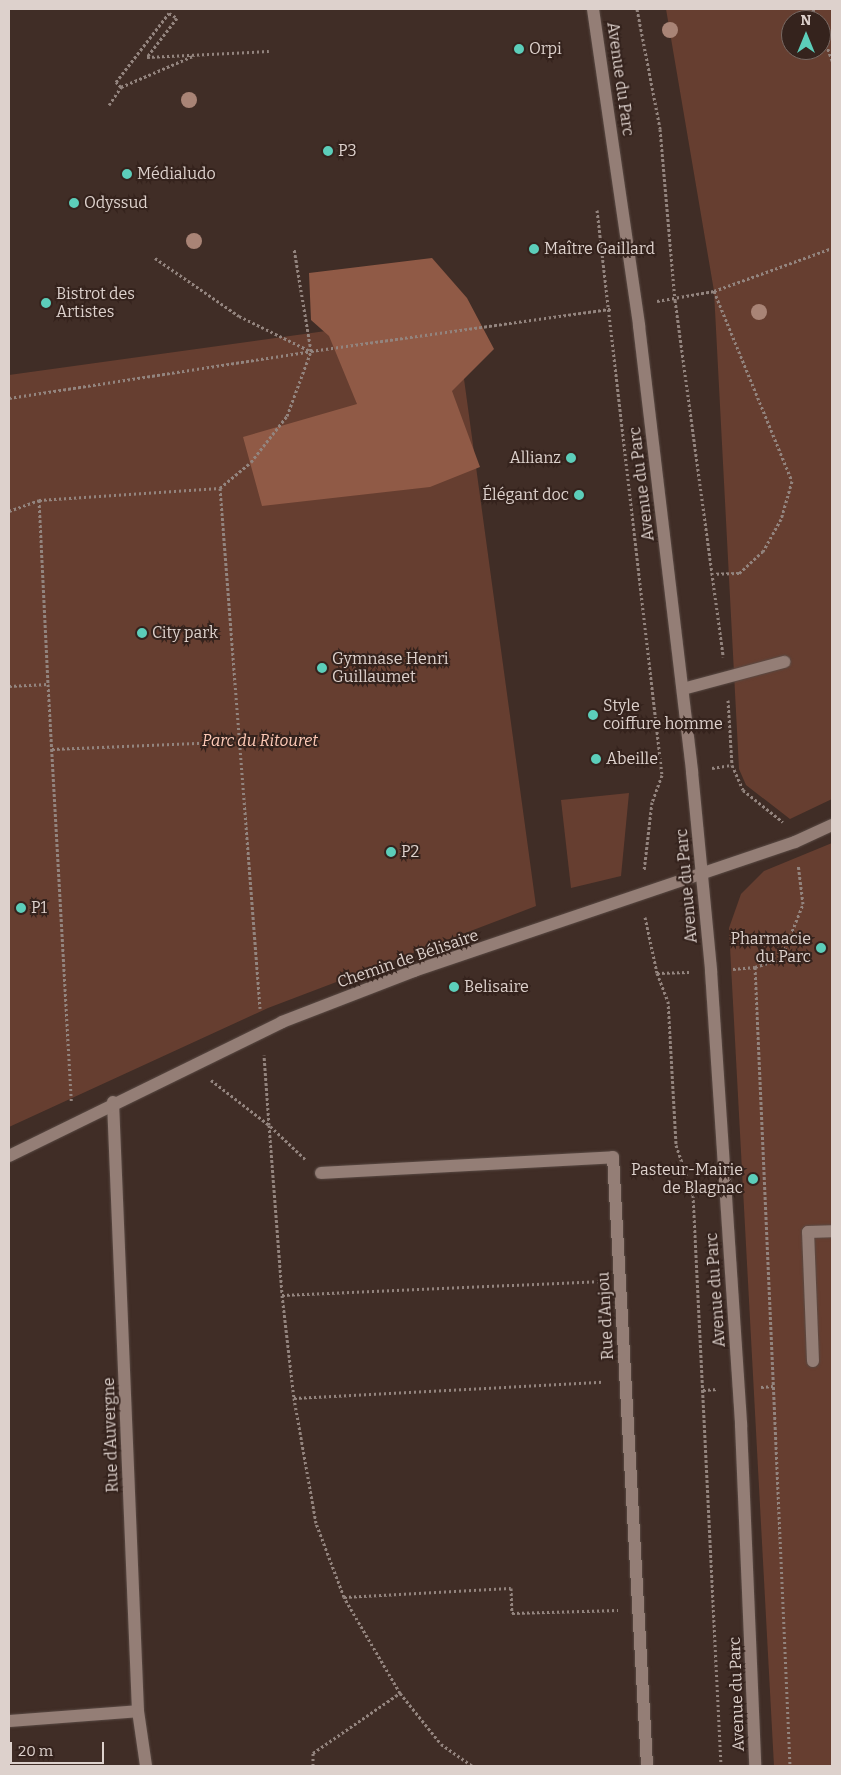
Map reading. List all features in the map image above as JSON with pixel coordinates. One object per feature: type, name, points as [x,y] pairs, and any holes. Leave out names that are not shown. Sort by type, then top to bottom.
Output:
[{"type":"street","name":"Avenue du Parc","points":[[593,9],[636,302],[683,689],[702,874],[741,1425],[755,1766]]},
{"type":"street","points":[[683,689],[784,662]]},
{"type":"street","name":"Chemin de Bélisaire","points":[[9,1156],[113,1102],[262,1031],[414,971],[795,842],[832,825]]},
{"type":"street","name":"Rue d'Auvergne","points":[[113,1102],[138,1711],[146,1766]]},
{"type":"street","name":"Rue d'Anjou","points":[[320,1173],[613,1157],[647,1766]]},
{"type":"street","points":[[813,1361],[808,1232],[832,1231]]},
{"type":"street","points":[[9,1721],[138,1711]]},
{"type":"path","points":[[637,9],[660,129],[675,300],[714,574],[726,678],[732,765],[743,790],[786,825],[795,842],[803,904],[781,959],[755,967],[790,1766]]},
{"type":"path","points":[[121,87],[116,82],[169,13],[177,18],[147,58],[269,51]]},
{"type":"path","points":[[109,105],[121,87],[196,55]]},
{"type":"path","name":"Avenue du Parc","points":[[596,203],[610,309],[662,775],[652,802],[643,878]]},
{"type":"path","points":[[9,511],[39,500],[220,488],[251,462],[287,416],[311,351],[294,248]]},
{"type":"path","points":[[9,398],[311,351],[610,309],[636,302],[675,300],[714,291],[832,248]]},
{"type":"path","points":[[155,258],[239,316],[311,351]]},
{"type":"path","points":[[714,291],[792,481],[781,519],[763,551],[739,573],[714,574]]},
{"type":"path","points":[[220,488],[282,1295],[294,1398],[316,1523],[344,1597],[400,1693],[441,1744],[472,1766]]},
{"type":"path","points":[[39,500],[73,1123]]},
{"type":"path","points":[[9,686],[48,684]]},
{"type":"path","points":[[52,749],[239,741]]},
{"type":"path","name":"Avenue du Parc","points":[[645,925],[657,973],[668,1001],[676,1145],[693,1196],[721,1766]]},
{"type":"path","points":[[192,1065],[269,1125],[320,1173]]},
{"type":"path","points":[[282,1295],[620,1280]]},
{"type":"path","points":[[294,1398],[626,1381]]},
{"type":"path","points":[[344,1597],[511,1588],[512,1613],[638,1609]]},
{"type":"path","points":[[313,1766],[313,1753],[400,1693]]},
{"type":"green space","points":[[666,9],[832,9],[832,799],[790,819],[746,785],[739,769],[714,291]]},
{"type":"green space","name":"Parc du Ritouret","points":[[455,313],[536,906],[268,1008],[9,1127],[9,375]]},
{"type":"green space","points":[[629,793],[621,876],[571,888],[561,800]]},
{"type":"green space","points":[[832,843],[832,1766],[774,1766],[729,928],[741,894],[764,871]]},
{"type":"shaded area","points":[[432,258],[467,298],[494,349],[452,391],[480,467],[430,487],[262,506],[243,437],[357,404],[329,336],[311,320],[309,273]]},
{"type":"place","name":"Orpi","points":[[519,49]]},
{"type":"place","name":"P3","points":[[328,151]]},
{"type":"place","name":"Médialudo","points":[[127,174]]},
{"type":"place","name":"Odyssud","points":[[74,203]]},
{"type":"place","name":"Maître Gaillard","points":[[534,249]]},
{"type":"place","name":"Bistrot des Artistes","points":[[46,303]]},
{"type":"place","name":"Allianz","points":[[571,458]]},
{"type":"place","name":"Élégant doc","points":[[579,495]]},
{"type":"place","name":"City park","points":[[142,633]]},
{"type":"place","name":"Gymnase Henri Guillaumet","points":[[322,668]]},
{"type":"place","name":"Style coiffure homme","points":[[593,715]]},
{"type":"place","name":"Abeille","points":[[596,759]]},
{"type":"place","name":"P2","points":[[391,852]]},
{"type":"place","name":"P1","points":[[21,908]]},
{"type":"place","name":"Pharmacie du Parc","points":[[821,948]]},
{"type":"place","name":"Belisaire","points":[[454,987]]},
{"type":"place","name":"Pasteur-Mairie de Blagnac","points":[[753,1179]]}]
